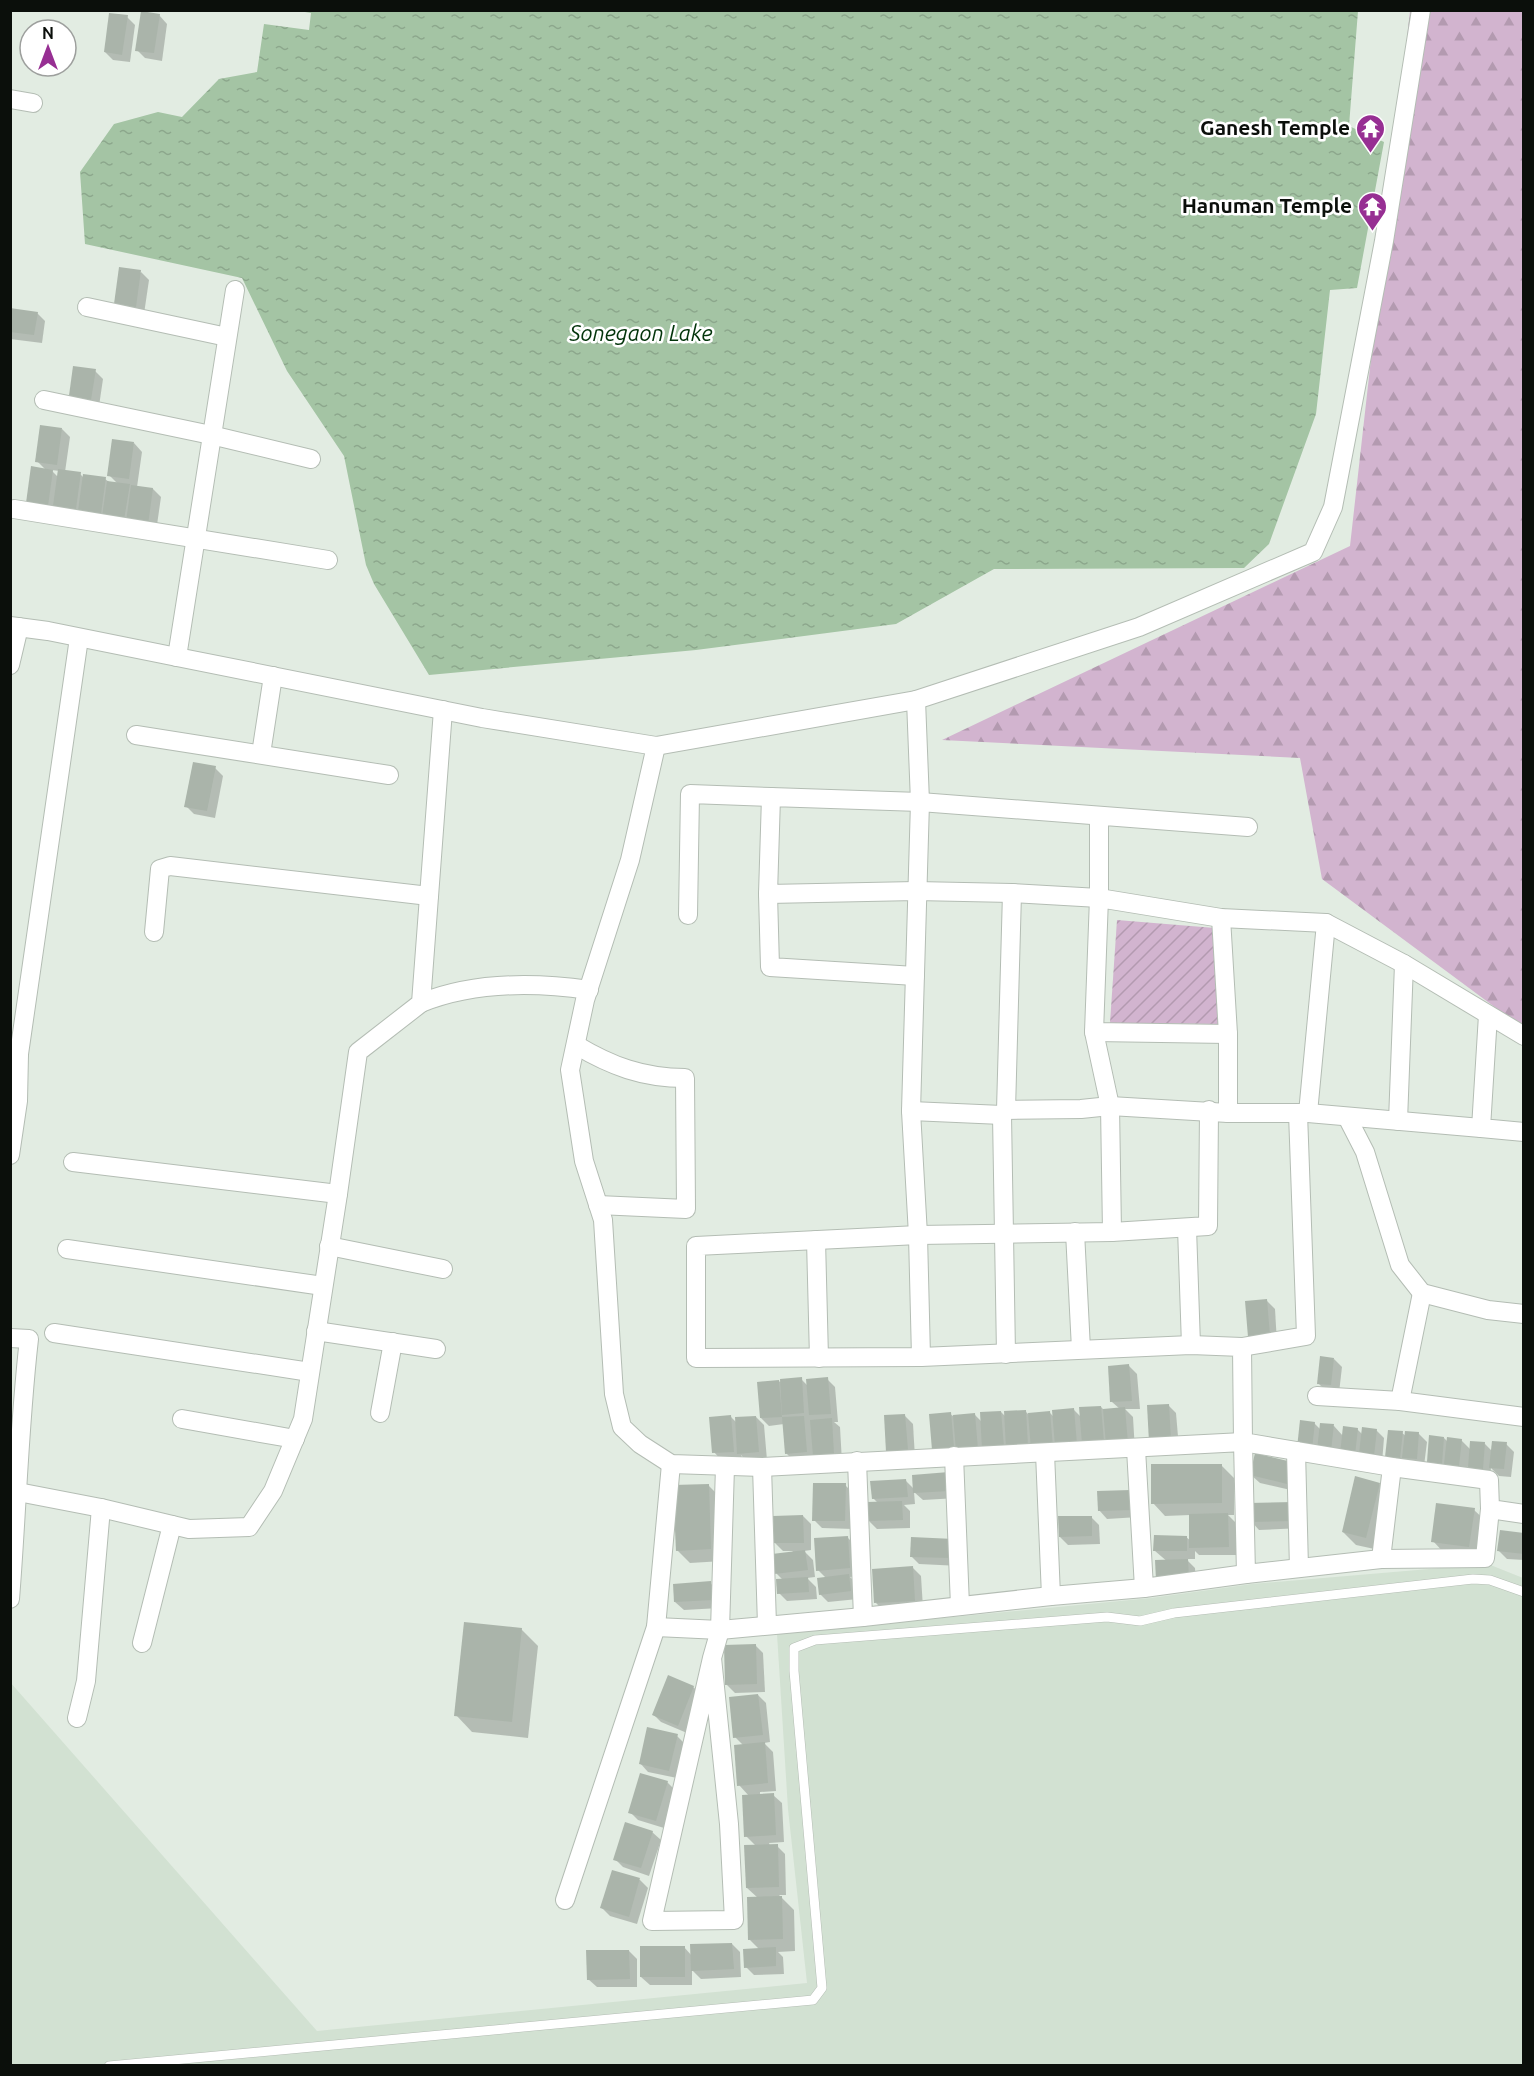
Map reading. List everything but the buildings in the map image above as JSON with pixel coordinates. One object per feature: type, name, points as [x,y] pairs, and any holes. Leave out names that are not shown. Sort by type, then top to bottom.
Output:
[{"type":"street","points":[[10,665],[15,627],[482,718],[656,746],[916,700],[1139,627],[1313,552],[1333,507],[1384,241],[1421,10]]},
{"type":"street","points":[[10,99],[33,103]]},
{"type":"street","points":[[177,657],[235,290]]},
{"type":"street","points":[[87,307],[227,337]]},
{"type":"street","points":[[44,400],[211,435],[311,459]]},
{"type":"street","points":[[14,509],[328,560]]},
{"type":"street","points":[[10,1155],[18,1101],[15,1054],[79,638]]},
{"type":"street","points":[[261,754],[273,676]]},
{"type":"street","points":[[916,700],[920,802],[911,1111],[918,1235],[921,1357]]},
{"type":"street","points":[[421,1003],[443,710]]},
{"type":"street","points":[[136,735],[389,775]]},
{"type":"street","points":[[656,746],[630,860],[589,990],[570,1070],[584,1161],[603,1220],[614,1394],[621,1427],[640,1444],[671,1464],[725,1467],[1046,1454],[1243,1442],[1392,1467],[1489,1480],[1490,1509],[1485,1558],[1381,1559],[1144,1588],[720,1630],[656,1627]]},
{"type":"street","points":[[688,915],[690,794],[920,802],[1248,827]]},
{"type":"street","points":[[771,797],[768,894],[770,967],[915,976]]},
{"type":"street","points":[[1099,817],[1099,898],[1094,1032],[1110,1106],[1112,1232]]},
{"type":"street","points":[[154,932],[160,869],[170,866],[429,896]]},
{"type":"street","points":[[768,894],[916,891],[1012,893],[1099,898],[1221,918],[1326,923],[1404,964],[1524,1036]]},
{"type":"street","points":[[1006,1354],[1004,1113],[1012,893]]},
{"type":"street","points":[[1221,918],[1227,1034],[1227,1113]]},
{"type":"street","points":[[1209,1110],[1208,1226],[1112,1232],[918,1235],[696,1246],[696,1358],[921,1357],[1191,1345],[1242,1347],[1306,1336],[1303,1113],[1326,923]]},
{"type":"street","points":[[1398,1121],[1404,964]]},
{"type":"street","points":[[15,1502],[100,1508],[189,1529],[249,1527],[273,1491],[303,1419],[358,1052],[421,1003],[445,993],[477,988],[554,985],[589,990]]},
{"type":"street","points":[[1481,1128],[1488,1015]]},
{"type":"street","points":[[1094,1032],[1227,1034]]},
{"type":"street","points":[[576,1045],[602,1061],[658,1078],[685,1078],[686,1209],[598,1205]]},
{"type":"street","points":[[911,1111],[1004,1113],[1110,1106],[1209,1110],[1227,1113],[1303,1113],[1524,1132]]},
{"type":"street","points":[[1347,1117],[1365,1152],[1400,1265],[1422,1293],[1488,1310],[1524,1314]]},
{"type":"street","points":[[73,1162],[338,1194]]},
{"type":"street","points":[[1187,1228],[1191,1345]]},
{"type":"street","points":[[1075,1232],[1081,1349]]},
{"type":"street","points":[[816,1240],[819,1358]]},
{"type":"street","points":[[329,1246],[443,1269]]},
{"type":"street","points":[[67,1249],[323,1286]]},
{"type":"street","points":[[1400,1401],[1422,1293]]},
{"type":"street","points":[[316,1331],[436,1349]]},
{"type":"street","points":[[54,1334],[310,1372]]},
{"type":"street","points":[[10,1338],[29,1339],[16,1400],[15,1502],[10,1599]]},
{"type":"street","points":[[380,1413],[393,1342]]},
{"type":"street","points":[[1242,1347],[1246,1574]]},
{"type":"street","points":[[1317,1396],[1400,1401],[1524,1417]]},
{"type":"street","points":[[182,1419],[295,1439]]},
{"type":"street","points":[[1136,1449],[1144,1588]]},
{"type":"street","points":[[1296,1451],[1299,1568]]},
{"type":"street","points":[[1046,1454],[1050,1596]]},
{"type":"street","points":[[954,1456],[960,1606]]},
{"type":"street","points":[[857,1461],[863,1617]]},
{"type":"street","points":[[565,1900],[656,1627],[671,1464]]},
{"type":"street","points":[[712,1658],[729,1824],[734,1920],[652,1921],[712,1658],[720,1630],[725,1467]]},
{"type":"street","points":[[762,1467],[767,1625]]},
{"type":"street","points":[[1381,1559],[1392,1467]]},
{"type":"street","points":[[77,1718],[86,1681],[100,1508]]},
{"type":"street","points":[[1490,1509],[1524,1514]]},
{"type":"street","points":[[142,1643],[172,1525]]},
{"type":"lane","points":[[110,2066],[813,2000],[822,1988],[794,1671],[794,1648],[815,1640],[1107,1617],[1140,1621],[1174,1613],[1473,1579],[1490,1580],[1524,1592]]},
{"type":"shaded area","points":[[1488,1564],[1523,1578],[1523,2065],[11,2065],[10,1682],[317,2031],[807,1983],[788,1809],[777,1634],[1151,1598],[1252,1584]]},
{"type":"green space","points":[[1410,11],[1523,11],[1523,1028],[1322,879],[1300,758],[942,740],[1350,546]]},
{"type":"green space","points":[[1117,920],[1215,928],[1218,1024],[1110,1023]]},
{"type":"water","name":"Sonegaon Lake","points":[[299,11],[1358,11],[1349,126],[1384,142],[1357,288],[1330,290],[1316,414],[1269,544],[1244,568],[994,569],[896,624],[696,650],[429,675],[374,584],[366,565],[344,456],[287,371],[242,278],[85,244],[80,172],[114,124],[158,112],[182,117],[219,79],[257,72],[264,24],[309,30],[311,13]]},
{"type":"place","name":"Ganesh Temple","points":[[1371,154]]},
{"type":"place","name":"Hanuman Temple","points":[[1373,232]]}]
